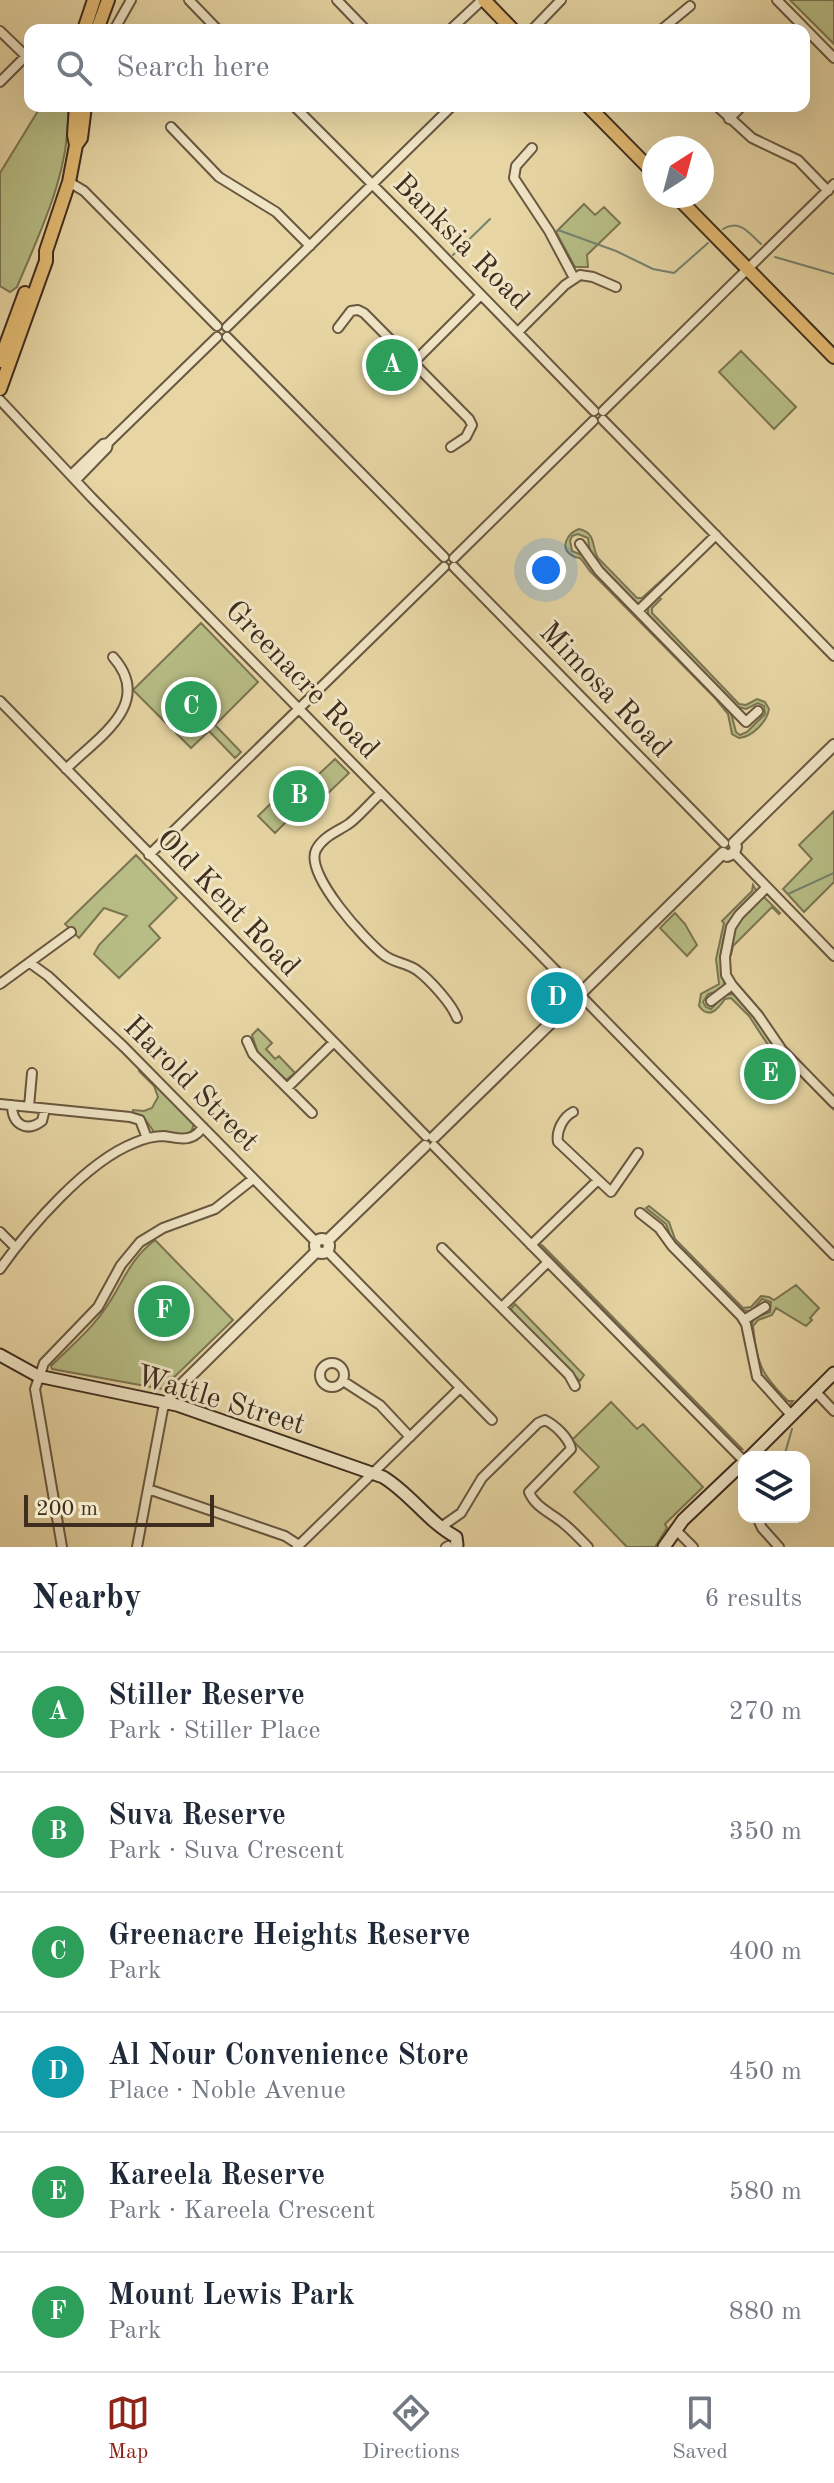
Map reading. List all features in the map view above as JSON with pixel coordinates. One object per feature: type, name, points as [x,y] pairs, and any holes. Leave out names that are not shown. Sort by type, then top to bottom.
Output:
[{"type":"main road","points":[[86,24],[94,0]]},
{"type":"main road","points":[[99,24],[108,0]]},
{"type":"main road","points":[[483,0],[507,24]]},
{"type":"main road","points":[[76,112],[76,145]]},
{"type":"main road","points":[[0,389],[46,261],[46,251],[69,182],[87,112]]},
{"type":"main road","points":[[594,112],[642,161]]},
{"type":"main road","points":[[688,208],[834,357]]},
{"type":"main road","points":[[0,361],[27,288],[46,251]]},
{"type":"main road","name":"Wattle Street","points":[[0,1355],[38,1376],[167,1402],[372,1473],[391,1482],[441,1527],[452,1544]]},
{"type":"main road","points":[[756,1451],[834,1373]]},
{"type":"main road","points":[[664,1547],[675,1529],[738,1468]]},
{"type":"main road","name":"Wattle Street","points":[[419,1508],[452,1544]]},
{"type":"street","points":[[117,24],[131,0]]},
{"type":"street","points":[[189,0],[212,24]]},
{"type":"street","points":[[337,0],[360,24]]},
{"type":"street","points":[[457,24],[483,0]]},
{"type":"street","points":[[538,24],[561,0]]},
{"type":"street","points":[[777,0],[801,24]]},
{"type":"street","points":[[667,24],[690,6]]},
{"type":"street","points":[[0,31],[24,54]]},
{"type":"street","points":[[810,34],[834,58]]},
{"type":"street","points":[[0,82],[24,61]]},
{"type":"street","name":"Banksia Road","points":[[300,112],[834,656]]},
{"type":"street","points":[[227,327],[446,112]]},
{"type":"street","points":[[149,855],[831,188],[798,160],[752,138],[723,112]]},
{"type":"street","points":[[729,119],[736,112]]},
{"type":"street","points":[[171,127],[219,177],[276,212],[310,246]]},
{"type":"street","points":[[532,148],[516,166],[514,173],[574,278]]},
{"type":"street","points":[[503,175],[514,173]]},
{"type":"street","points":[[69,182],[80,187],[217,326]]},
{"type":"street","points":[[518,332],[574,278],[587,275],[616,287]]},
{"type":"street","points":[[413,363],[481,295]]},
{"type":"street","points":[[338,328],[347,314],[359,307],[474,425],[466,437],[451,447]]},
{"type":"street","points":[[73,477],[229,332],[223,324],[217,326],[214,332],[222,337]]},
{"type":"street","name":"Mimosa Road","points":[[222,337],[449,562],[834,956]]},
{"type":"street","name":"Greenacre Road","points":[[0,400],[834,1255]]},
{"type":"street","points":[[639,610],[716,535]]},
{"type":"street","points":[[580,544],[594,565],[746,722],[758,711]]},
{"type":"street","points":[[66,769],[125,709],[129,694],[127,680],[113,657]]},
{"type":"street","name":"Old Kent Road","points":[[0,701],[738,1456]]},
{"type":"street","points":[[137,1547],[163,1409],[171,1395],[834,745]]},
{"type":"street","points":[[381,793],[350,823],[332,833],[319,846],[315,862],[334,902],[359,930],[388,958],[418,971],[451,1006],[457,1018]]},
{"type":"street","points":[[767,887],[739,915],[729,931],[724,961],[726,975],[779,1046],[834,1103]]},
{"type":"street","points":[[0,984],[71,932]]},
{"type":"street","name":"Harold Street","points":[[30,963],[99,1023],[492,1420]]},
{"type":"street","points":[[711,1001],[732,985]]},
{"type":"street","points":[[247,1041],[253,1054],[312,1113]]},
{"type":"street","points":[[287,1088],[333,1043]]},
{"type":"street","points":[[29,1107],[32,1073]]},
{"type":"street","points":[[0,1104],[135,1118],[143,1125],[147,1138]]},
{"type":"street","points":[[12,1105],[14,1119],[27,1127],[42,1121],[45,1109]]},
{"type":"street","points":[[573,1112],[565,1119],[557,1139],[611,1192],[638,1153]]},
{"type":"street","points":[[0,1269],[15,1247],[55,1203],[119,1150],[147,1138],[188,1138],[203,1127]]},
{"type":"street","points":[[62,1547],[35,1394],[38,1376],[46,1360],[98,1307],[121,1265],[140,1242],[163,1228],[215,1209],[253,1179]]},
{"type":"street","points":[[531,1245],[597,1181]]},
{"type":"street","points":[[640,1213],[659,1228],[744,1320],[757,1377],[792,1416]]},
{"type":"street","points":[[0,1232],[15,1247]]},
{"type":"street","points":[[442,1248],[569,1375],[575,1386]]},
{"type":"street","points":[[502,1307],[548,1262]]},
{"type":"street","points":[[744,1320],[765,1307]]},
{"type":"street","points":[[343,1381],[380,1405],[410,1437]]},
{"type":"street","points":[[148,1489],[285,1536],[298,1546],[460,1388]]},
{"type":"street","points":[[816,1392],[834,1411]]},
{"type":"street","points":[[441,1527],[463,1511],[482,1478],[538,1423],[546,1421],[569,1441],[571,1449],[529,1492],[537,1505],[564,1524],[588,1547]]},
{"type":"street","points":[[760,1523],[779,1547]]},
{"type":"street","points":[[675,1529],[693,1547]]},
{"type":"green space","points":[[790,0],[834,0],[834,44]]},
{"type":"green space","points":[[37,112],[68,112],[65,153],[53,199],[17,287],[10,292],[0,286],[0,173]]},
{"type":"green space","points":[[584,204],[595,215],[604,207],[620,223],[587,255],[588,267],[575,267],[556,232]]},
{"type":"green space","points":[[390,347],[411,368],[395,384],[374,363]]},
{"type":"green space","points":[[741,351],[796,407],[774,429],[719,372]]},
{"type":"green space","points":[[579,529],[589,534],[598,558],[637,598],[642,598],[674,569],[641,603],[637,603],[594,559],[588,538],[578,534],[572,536],[570,541],[572,551],[584,556],[731,713],[736,732],[740,735],[747,732],[765,714],[764,706],[758,703],[746,709],[735,706],[648,615],[648,607],[657,597],[661,599],[652,608],[652,613],[739,704],[746,705],[757,699],[765,702],[769,709],[758,728],[744,737],[732,734],[728,714],[715,698],[580,558],[568,553],[566,541]]},
{"type":"green space","points":[[201,623],[258,682],[215,725],[241,752],[235,758],[209,731],[191,748],[133,690]]},
{"type":"green space","points":[[335,759],[349,773],[324,797],[321,794],[306,802],[275,833],[258,816],[293,782],[302,790]]},
{"type":"green space","points":[[834,811],[834,882],[804,912],[783,889],[812,859],[799,845]]},
{"type":"green space","points":[[136,855],[177,898],[149,926],[160,938],[119,978],[94,954],[127,916],[104,908],[79,938],[65,924]]},
{"type":"green space","points":[[753,885],[757,892],[736,914],[724,939],[721,960],[724,986],[708,994],[703,1002],[711,1009],[724,995],[733,994],[739,998],[776,1048],[834,1110],[775,1049],[773,1052],[792,1071],[767,1097],[747,1077],[772,1051],[749,1016],[731,998],[725,999],[710,1013],[699,1006],[701,994],[719,984],[716,959],[722,921],[752,891]]},
{"type":"green space","points":[[764,897],[780,913],[772,907],[733,946],[731,955],[728,954],[739,921]]},
{"type":"green space","points":[[675,913],[697,945],[687,956],[660,928]]},
{"type":"green space","points":[[258,1029],[272,1043],[266,1049],[275,1059],[279,1056],[295,1073],[286,1080],[258,1053],[252,1035]]},
{"type":"green space","points":[[141,1069],[194,1124],[191,1132],[185,1135],[154,1132],[145,1119],[134,1114],[133,1110],[152,1108],[158,1097],[154,1086],[139,1071]]},
{"type":"green space","points":[[649,1206],[669,1222],[675,1239],[743,1308],[751,1307],[761,1296],[774,1300],[796,1285],[819,1308],[806,1326],[776,1308],[772,1315],[758,1320],[753,1326],[762,1368],[779,1392],[788,1401],[793,1401],[789,1406],[760,1375],[750,1329],[754,1318],[770,1312],[771,1302],[762,1299],[751,1312],[739,1309],[672,1240],[666,1224],[646,1208]]},
{"type":"green space","points":[[155,1240],[233,1320],[162,1389],[52,1369],[51,1366],[101,1314],[133,1263]]},
{"type":"green space","points":[[540,1244],[543,1246],[742,1449],[737,1448]]},
{"type":"green space","points":[[515,1304],[584,1375],[580,1381],[512,1311]]},
{"type":"green space","points":[[611,1402],[637,1429],[643,1424],[703,1487],[665,1524],[667,1528],[655,1547],[627,1547],[574,1492],[599,1467],[572,1440]]},
{"type":"waterway","points":[[453,255],[490,219]]},
{"type":"waterway","points":[[723,229],[739,226],[761,244]]},
{"type":"waterway","points":[[558,230],[616,251],[653,269],[674,273],[708,243]]},
{"type":"waterway","points":[[775,257],[834,274]]},
{"type":"waterway","points":[[788,894],[834,873]]},
{"type":"waterway","points":[[786,1451],[792,1429]]},
{"type":"place","name":"Stiller Reserve","points":[[392,365]]},
{"type":"place","name":"Greenacre Heights Reserve","points":[[191,707]]},
{"type":"place","name":"Suva Reserve","points":[[299,796]]},
{"type":"place","name":"Al Nour Convenience Store","points":[[557,998]]},
{"type":"place","name":"Kareela Reserve","points":[[770,1074]]},
{"type":"place","name":"Mount Lewis Park","points":[[164,1311]]}]
